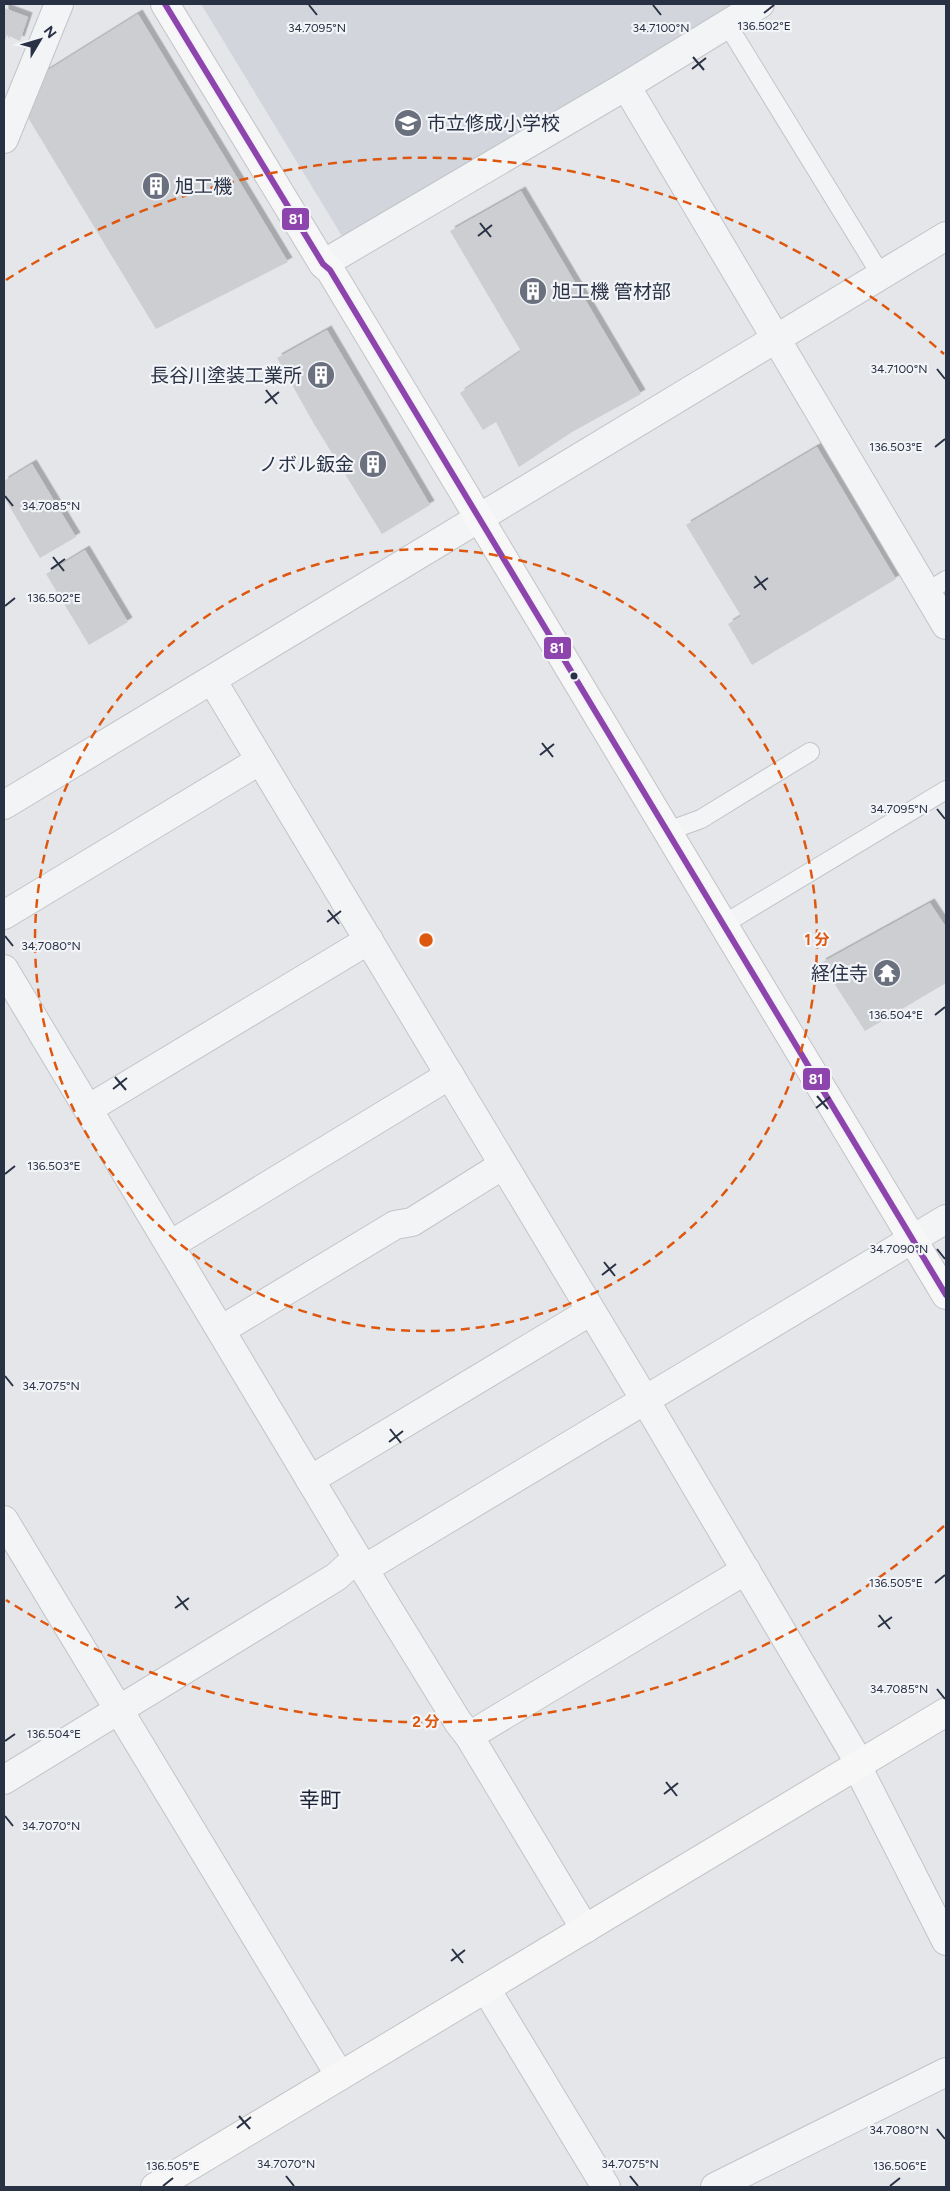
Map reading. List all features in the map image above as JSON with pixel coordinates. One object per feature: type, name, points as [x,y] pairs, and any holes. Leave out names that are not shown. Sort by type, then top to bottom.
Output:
[{"type":"street","points":[[4,140],[59,4]]},
{"type":"street","points":[[165,4],[323,264],[330,270],[946,1295]]},
{"type":"street","points":[[323,264],[626,86],[760,4]]},
{"type":"street","points":[[626,86],[775,339],[936,586],[946,624]]},
{"type":"street","points":[[4,805],[946,236]]},
{"type":"street","points":[[212,680],[746,1570],[859,1765],[946,1941]]},
{"type":"street","points":[[4,915],[259,761]]},
{"type":"street","points":[[88,1109],[368,940]]},
{"type":"street","points":[[4,969],[360,1563],[458,1722],[469,1736],[585,1929]]},
{"type":"street","points":[[170,1245],[450,1075]]},
{"type":"street","points":[[221,1330],[395,1225],[412,1222],[504,1165]]},
{"type":"street","points":[[4,1780],[336,1577],[645,1400],[946,1219]]},
{"type":"street","points":[[310,1480],[591,1311]]},
{"type":"street","points":[[4,1520],[120,1709],[340,2076]]},
{"type":"street","points":[[469,1736],[746,1570]]},
{"type":"street","points":[[155,2187],[946,1712]]},
{"type":"street","points":[[486,1988],[606,2187]]},
{"type":"street","points":[[715,2187],[946,2072]]},
{"type":"lane","points":[[728,24],[882,275]]},
{"type":"lane","points":[[668,831],[701,819],[810,752]]},
{"type":"lane","points":[[724,924],[946,790]]},
{"type":"shaded area","name":"市立修成小学校","points":[[201,4],[743,4],[345,241]]},
{"type":"building","points":[[4,8],[28,17],[20,41],[7,35],[4,43]]},
{"type":"building","name":"旭工機","points":[[138,14],[288,262],[156,329],[24,111],[26,84]]},
{"type":"building","name":"旭工機 管材部","points":[[521,191],[641,394],[572,432],[519,467],[496,422],[483,430],[460,393],[521,351],[450,231]]},
{"type":"building","name":"ノボル鈑金","points":[[327,330],[430,505],[382,534],[314,424],[277,358]]},
{"type":"building","points":[[817,447],[896,579],[752,665],[728,624],[741,616],[686,525]]},
{"type":"building","points":[[32,464],[76,537],[40,558],[4,497],[4,481]]},
{"type":"building","points":[[85,550],[128,622],[89,645],[46,574]]},
{"type":"building","name":"経住寺","points":[[930,903],[946,927],[946,983],[865,1031],[821,963]]},
{"type":"transit line","name":"81","points":[[165,4],[323,264],[330,270],[946,1295]]},
{"type":"place","name":"市立修成小学校","points":[[408,123]]},
{"type":"place","name":"旭工機","points":[[156,186]]},
{"type":"place","name":"旭工機 管材部","points":[[533,291]]},
{"type":"place","name":"長谷川塗装工業所","points":[[321,375]]},
{"type":"place","name":"ノボル鈑金","points":[[373,464]]},
{"type":"place","name":"経住寺","points":[[887,973]]},
{"type":"district","name":"幸町","points":[[320,1799]]}]
